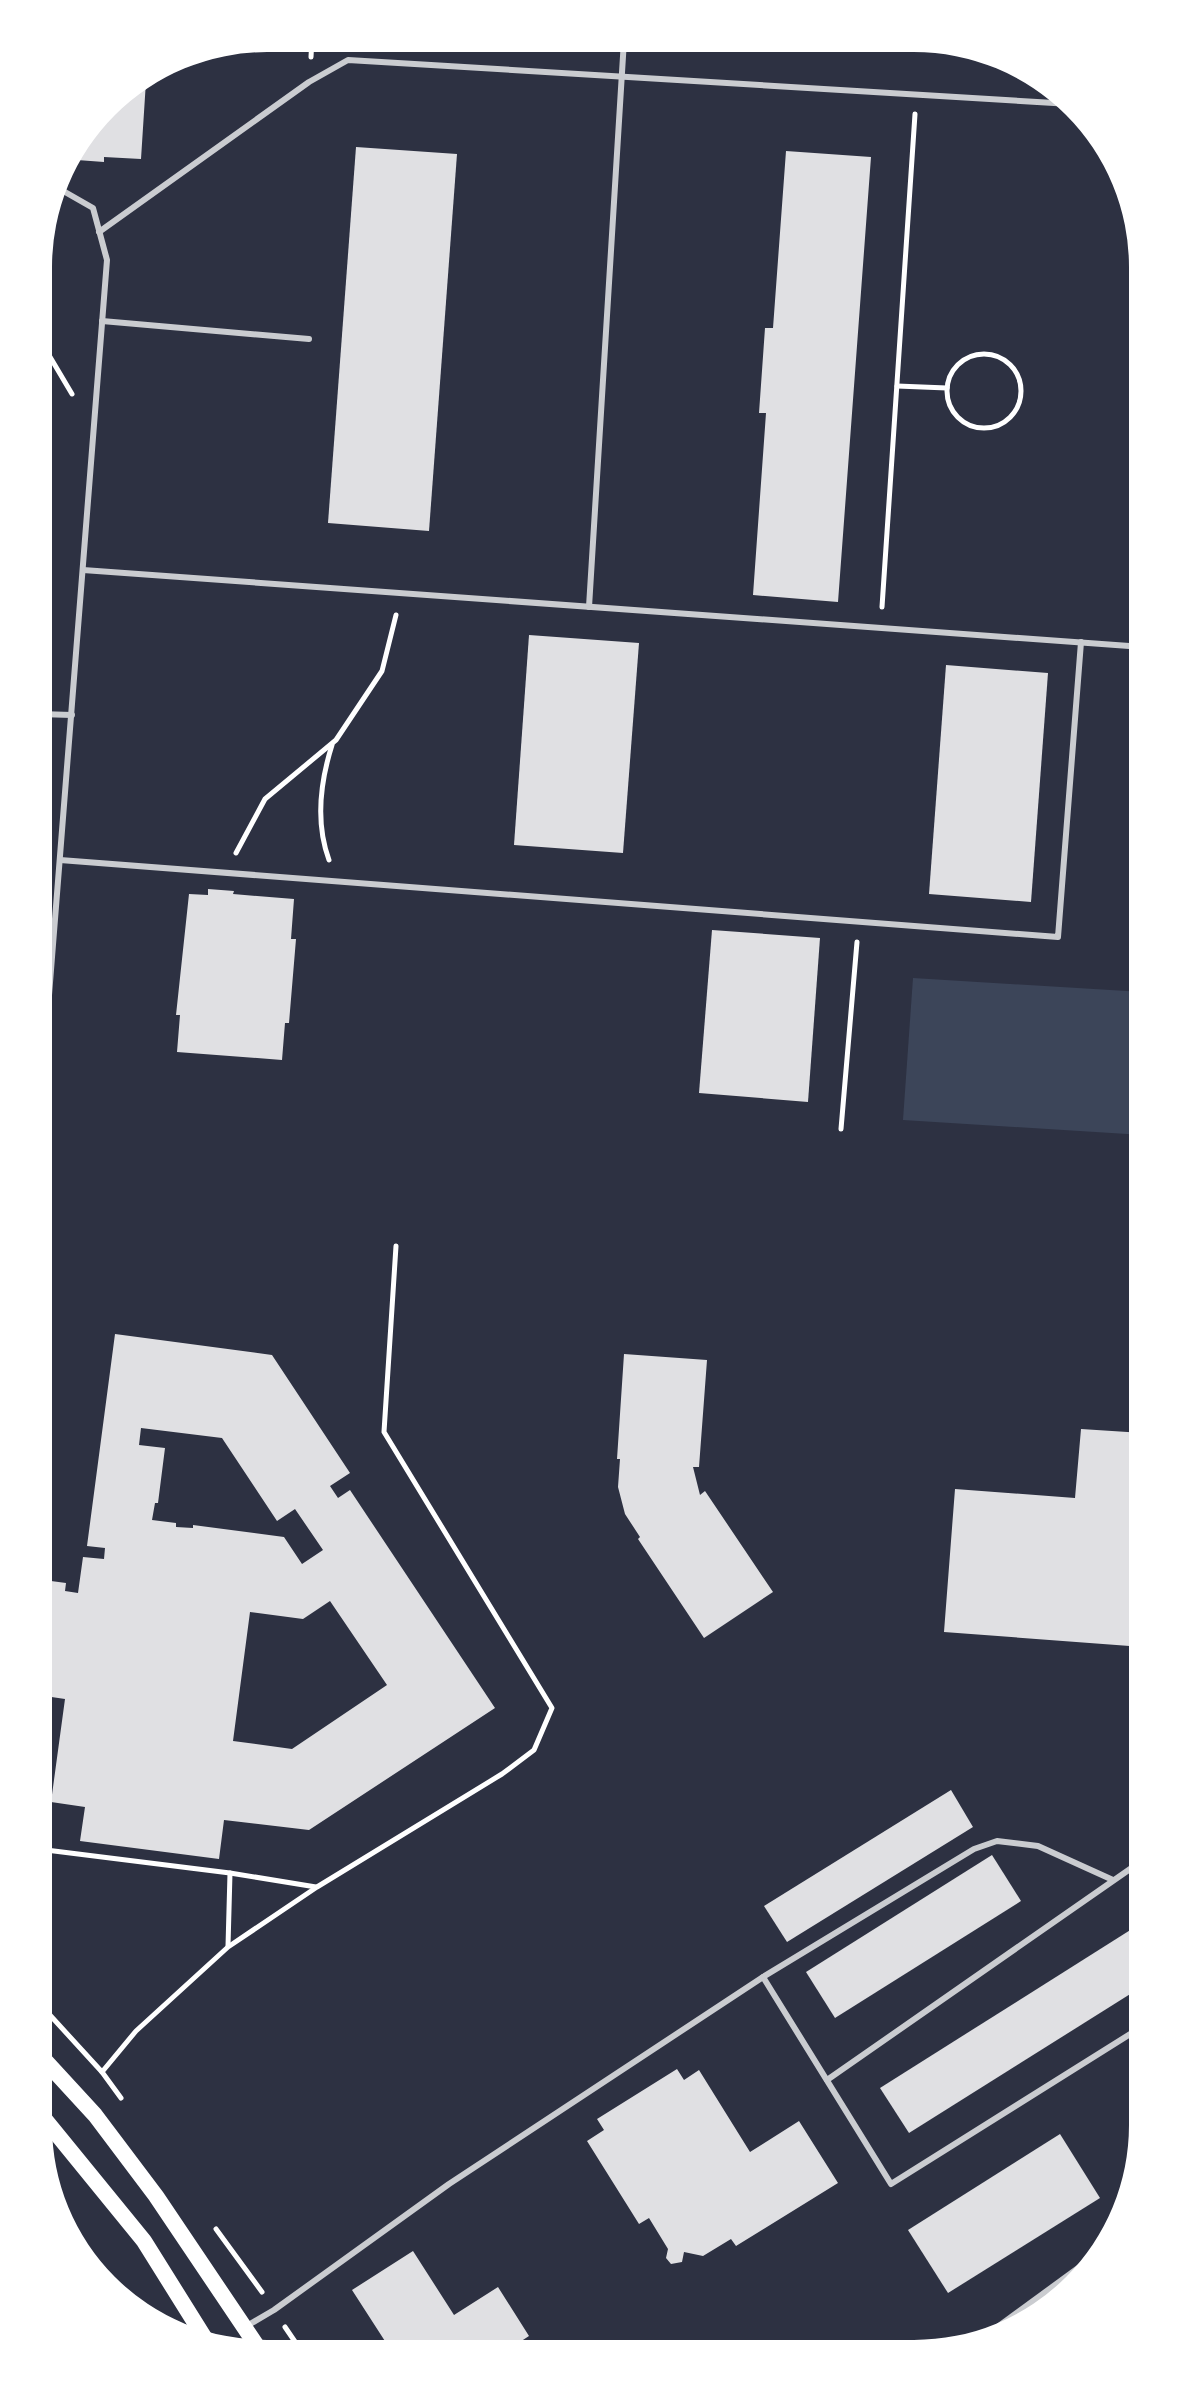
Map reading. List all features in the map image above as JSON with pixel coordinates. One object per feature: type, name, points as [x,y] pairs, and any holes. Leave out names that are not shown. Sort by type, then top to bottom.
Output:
[{"type":"main road","points":[[52,2068],[95,2115],[156,2196],[253,2339]]},
{"type":"main road","points":[[52,2128],[144,2241],[199,2329]]},
{"type":"street","points":[[1022,2310],[1057,2285]]},
{"type":"lane","points":[[589,607],[623,52]]},
{"type":"lane","points":[[99,232],[309,82],[348,60],[1053,103]]},
{"type":"lane","points":[[52,953],[107,260],[93,208],[66,192]]},
{"type":"lane","points":[[102,321],[309,339]]},
{"type":"lane","points":[[83,570],[1129,646]]},
{"type":"lane","points":[[60,860],[1058,937],[1081,642]]},
{"type":"lane","points":[[52,714],[72,715]]},
{"type":"lane","points":[[245,2327],[274,2310],[449,2184],[763,1977],[974,1849],[997,1841],[1038,1846],[1113,1880]]},
{"type":"lane","points":[[827,2080],[1129,1869]]},
{"type":"lane","points":[[763,1977],[891,2184],[1129,2035]]},
{"type":"path","points":[[881,628],[916,94]]},
{"type":"path","points":[[978,354],[991,354],[1012,366],[1019,376],[1020,401],[1007,420],[984,427],[972,426],[954,412],[947,388],[957,366],[978,354]]},
{"type":"path","points":[[52,360],[94,430]]},
{"type":"path","points":[[897,386],[947,388]]},
{"type":"path","points":[[336,880],[324,847],[321,780],[332,745],[382,671],[401,593]]},
{"type":"path","points":[[226,871],[265,799],[332,745]]},
{"type":"path","points":[[841,1129],[859,921]]},
{"type":"path","points":[[52,2017],[102,2072],[136,2031],[228,1947],[534,1750],[552,1708],[384,1432],[396,1246]]},
{"type":"path","points":[[52,1851],[317,1887]]},
{"type":"path","points":[[228,1947],[230,1873]]},
{"type":"shaded area","points":[[913,978],[1129,991],[1129,1134],[903,1120]]},
{"type":"building","points":[[145,90],[141,159],[104,157],[104,162],[81,160],[115,115]]},
{"type":"building","points":[[356,147],[457,154],[429,531],[328,523]]},
{"type":"building","points":[[786,151],[871,157],[838,602],[753,595],[766,413],[759,413],[765,328],[773,328]]},
{"type":"building","points":[[529,635],[639,643],[623,853],[514,845]]},
{"type":"building","points":[[946,665],[1048,673],[1031,902],[929,894]]},
{"type":"building","points":[[208,889],[294,899],[291,939],[296,939],[289,1023],[285,1023],[282,1060],[177,1052],[180,1015],[176,1015],[189,894],[208,895]]},
{"type":"building","points":[[712,930],[820,938],[808,1102],[699,1093]]},
{"type":"building","points":[[115,1334],[272,1355],[350,1473],[330,1486],[338,1498],[350,1490],[495,1708],[309,1830],[224,1820],[219,1859],[80,1841],[85,1807],[52,1802],[65,1699],[52,1697],[52,1581],[66,1583],[65,1591],[78,1593],[83,1557],[104,1559],[105,1548],[87,1546]],"holes":[[[141,1428],[222,1438],[277,1521],[295,1509],[323,1550],[302,1564],[284,1537],[193,1525],[193,1528],[176,1527],[176,1523],[152,1520],[155,1503],[158,1503],[165,1448],[139,1445]],[[330,1601],[387,1685],[292,1749],[233,1741],[250,1612],[303,1619]]]},
{"type":"building","points":[[624,1354],[707,1360],[699,1467],[693,1467],[700,1495],[705,1491],[773,1592],[704,1638],[638,1539],[640,1537],[625,1514],[618,1487],[620,1459],[617,1459]]},
{"type":"building","points":[[1081,1429],[1129,1432],[1129,1646],[944,1632],[955,1489],[1075,1498]]},
{"type":"building","points":[[951,1790],[973,1827],[787,1942],[764,1906]]},
{"type":"building","points":[[992,1855],[1021,1901],[835,2018],[806,1972]]},
{"type":"building","points":[[1129,1931],[1129,1995],[909,2133],[880,2088]]},
{"type":"building","points":[[677,2069],[684,2080],[699,2070],[750,2152],[799,2121],[838,2183],[736,2246],[731,2239],[703,2256],[684,2252],[682,2262],[671,2264],[666,2258],[668,2249],[649,2218],[639,2224],[587,2141],[604,2130],[597,2119]]},
{"type":"building","points":[[1060,2134],[1100,2198],[948,2293],[908,2230]]},
{"type":"building","points":[[413,2251],[454,2315],[498,2287],[529,2336],[523,2340],[384,2340],[352,2290]]}]
